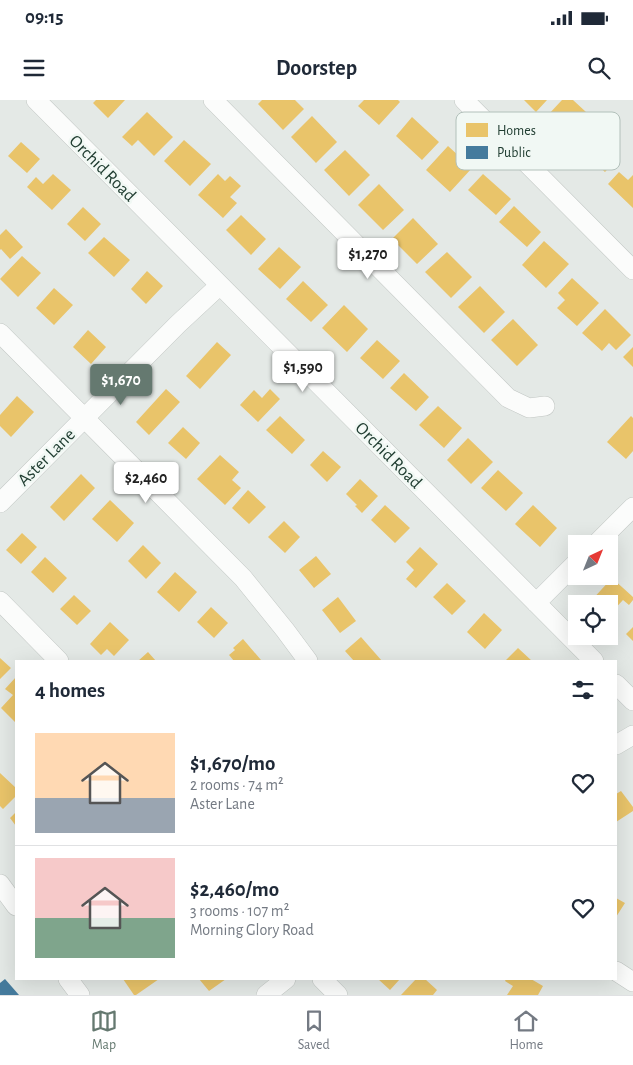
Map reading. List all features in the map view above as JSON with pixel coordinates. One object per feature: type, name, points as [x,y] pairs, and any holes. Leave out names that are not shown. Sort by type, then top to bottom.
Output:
[{"type":"street","points":[[212,100],[508,398],[529,408],[545,406]]},
{"type":"street","points":[[464,100],[476,112]]},
{"type":"street","name":"Orchid Road","points":[[40,101],[593,660]]},
{"type":"street","points":[[534,170],[633,270]]},
{"type":"street","name":"Aster Lane","points":[[0,503],[178,324],[220,285]]},
{"type":"street","points":[[0,333],[243,578],[286,630],[307,660]]},
{"type":"street","points":[[605,535],[633,507]]},
{"type":"street","points":[[536,603],[568,571]]},
{"type":"street","points":[[0,601],[58,660]]},
{"type":"street","points":[[617,685],[633,701]]},
{"type":"street","points":[[617,745],[633,734]]},
{"type":"street","points":[[0,884],[15,905]]},
{"type":"street","points":[[617,972],[633,982]]},
{"type":"street","points":[[69,980],[80,995]]},
{"type":"street","points":[[266,995],[285,980]]},
{"type":"street","points":[[323,980],[338,995]]},
{"type":"building: Homes","points":[[96,100],[125,100],[108,118],[93,103]]},
{"type":"building: Homes","points":[[262,100],[295,100],[304,109],[283,130],[258,104]]},
{"type":"building: Homes","points":[[364,100],[398,100],[400,102],[379,125],[358,106]]},
{"type":"building: Homes","points":[[524,100],[547,100],[536,112]]},
{"type":"building: Homes","points":[[562,100],[573,100],[586,112],[551,112]]},
{"type":"building: Homes","points":[[147,112],[173,137],[154,156],[138,140],[132,146],[122,137]]},
{"type":"building: Homes","points":[[312,116],[337,142],[316,163],[291,137]]},
{"type":"building: Homes","points":[[412,117],[439,142],[422,160],[396,136]]},
{"type":"building: Homes","points":[[184,140],[211,164],[190,186],[164,161]]},
{"type":"building: Homes","points":[[21,142],[40,159],[27,173],[8,156]]},
{"type":"building: Homes","points":[[448,146],[456,153],[456,170],[470,170],[450,192],[426,170]]},
{"type":"building: Homes","points":[[345,150],[370,175],[349,196],[324,170]]},
{"type":"building: Homes","points":[[619,172],[628,180],[633,175],[633,208],[608,184]]},
{"type":"building: Homes","points":[[53,174],[71,190],[52,210],[27,187],[36,177],[43,184]]},
{"type":"building: Homes","points":[[218,174],[225,181],[230,176],[241,186],[230,197],[237,203],[223,218],[198,195]]},
{"type":"building: Homes","points":[[483,174],[511,199],[496,215],[468,190]]},
{"type":"building: Homes","points":[[379,184],[404,210],[383,230],[358,205]]},
{"type":"building: Homes","points":[[514,206],[541,232],[527,247],[499,222]]},
{"type":"building: Homes","points":[[83,207],[101,224],[85,241],[67,224]]},
{"type":"building: Homes","points":[[241,215],[266,239],[251,255],[226,230]]},
{"type":"building: Homes","points":[[413,218],[438,244],[417,264],[392,239]]},
{"type":"building: Homes","points":[[6,229],[23,247],[10,259],[0,250],[0,235]]},
{"type":"building: Homes","points":[[104,237],[130,260],[114,277],[88,253]]},
{"type":"building: Homes","points":[[544,241],[569,264],[546,288],[522,265]]},
{"type":"building: Homes","points":[[279,247],[301,267],[280,289],[258,269]]},
{"type":"building: Homes","points":[[447,252],[472,277],[451,298],[425,272]]},
{"type":"building: Homes","points":[[22,256],[41,273],[18,297],[0,279]]},
{"type":"building: Homes","points":[[147,271],[163,286],[146,304],[131,289]]},
{"type":"building: Homes","points":[[572,278],[599,303],[577,326],[557,308],[565,300],[558,293]]},
{"type":"building: Homes","points":[[303,281],[328,305],[311,322],[286,299]]},
{"type":"building: Homes","points":[[480,286],[505,312],[484,333],[458,307]]},
{"type":"building: Homes","points":[[54,288],[73,305],[54,325],[36,308]]},
{"type":"building: Homes","points":[[344,305],[368,329],[347,352],[322,328]]},
{"type":"building: Homes","points":[[605,309],[631,335],[616,350],[609,343],[602,351],[582,333]]},
{"type":"building: Homes","points":[[513,319],[538,345],[517,366],[491,340]]},
{"type":"building: Homes","points":[[88,330],[106,347],[91,364],[73,347]]},
{"type":"building: Homes","points":[[377,340],[400,361],[383,379],[360,358]]},
{"type":"building: Homes","points":[[217,342],[231,355],[200,389],[186,376]]},
{"type":"building: Homes","points":[[633,347],[633,367],[623,357]]},
{"type":"building: Homes","points":[[404,373],[429,397],[416,411],[390,388]]},
{"type":"building: Homes","points":[[166,389],[180,402],[149,435],[136,422]]},
{"type":"building: Homes","points":[[270,389],[280,399],[258,422],[240,405],[254,390],[262,398]]},
{"type":"building: Homes","points":[[17,396],[34,412],[11,437],[0,426],[0,415]]},
{"type":"building: Homes","points":[[438,406],[462,428],[444,448],[419,425]]},
{"type":"building: Homes","points":[[280,416],[305,440],[292,454],[266,430]]},
{"type":"building: Homes","points":[[631,416],[633,418],[633,451],[626,459],[607,442]]},
{"type":"building: Homes","points":[[183,427],[200,443],[186,459],[168,443]]},
{"type":"building: Homes","points":[[468,438],[493,462],[471,484],[447,460]]},
{"type":"building: Homes","points":[[323,451],[341,467],[327,482],[310,465]]},
{"type":"building: Homes","points":[[220,455],[239,472],[232,480],[241,488],[225,505],[197,479]]},
{"type":"building: Homes","points":[[498,470],[523,493],[506,511],[481,488]]},
{"type":"building: Homes","points":[[81,474],[95,488],[64,521],[50,507]]},
{"type":"building: Homes","points":[[360,479],[378,496],[362,513],[346,494]]},
{"type":"building: Homes","points":[[248,490],[266,507],[249,524],[232,508]]},
{"type":"building: Homes","points":[[110,500],[134,523],[117,542],[92,519]]},
{"type":"building: Homes","points":[[385,505],[410,528],[395,543],[371,520]]},
{"type":"building: Homes","points":[[533,505],[557,528],[540,547],[515,524]]},
{"type":"building: Homes","points":[[284,521],[300,537],[285,553],[268,537]]},
{"type":"building: Homes","points":[[22,533],[37,547],[21,564],[6,550]]},
{"type":"building: Homes","points":[[143,545],[161,563],[146,579],[128,561]]},
{"type":"building: Homes","points":[[420,547],[438,564],[416,588],[406,579],[414,570],[406,562]]},
{"type":"building: Homes","points":[[316,556],[331,574],[314,588],[299,570]]},
{"type":"building: Homes","points":[[45,557],[67,578],[53,593],[31,572]]},
{"type":"building: Homes","points":[[175,572],[197,592],[179,612],[157,592]]},
{"type":"building: Homes","points":[[447,583],[466,601],[452,615],[433,597]]},
{"type":"building: Homes","points":[[618,583],[633,597],[633,600],[629,605],[623,600],[618,605],[618,595],[596,595],[606,585],[618,585]]},
{"type":"building: Homes","points":[[74,595],[91,611],[77,625],[60,609]]},
{"type":"building: Homes","points":[[338,597],[356,621],[340,633],[322,610]]},
{"type":"building: Homes","points":[[211,607],[228,623],[214,638],[197,622]]},
{"type":"building: Homes","points":[[484,613],[502,630],[485,649],[467,632]]},
{"type":"building: Homes","points":[[110,622],[129,640],[114,656],[107,649],[101,655],[90,644]]},
{"type":"building: Homes","points":[[633,627],[633,641],[626,634]]},
{"type":"building: Homes","points":[[361,637],[381,660],[353,660],[345,651]]},
{"type":"building: Homes","points":[[243,639],[261,660],[233,660],[229,655],[235,650],[233,648]]},
{"type":"building: Homes","points":[[518,648],[531,660],[506,660]]},
{"type":"building: Homes","points":[[148,652],[155,660],[139,660]]},
{"type":"building: Homes","points":[[0,658],[11,668],[0,679]]},
{"type":"building: Homes","points":[[15,678],[15,722],[1,708],[13,695],[5,689]]},
{"type":"building: Homes","points":[[0,773],[15,787],[15,797],[3,809],[0,806]]},
{"type":"building: Homes","points":[[621,791],[633,807],[633,811],[617,821],[617,793]]},
{"type":"building: Homes","points":[[15,813],[15,825],[10,818]]},
{"type":"building: Homes","points":[[617,899],[625,903],[617,915]]},
{"type":"building: Homes","points":[[124,980],[158,980],[136,995],[134,995]]},
{"type":"building: Homes","points":[[200,980],[225,980],[209,991]]},
{"type":"building: Homes","points":[[379,980],[399,980],[390,990]]},
{"type":"building: Homes","points":[[415,980],[426,980],[437,990],[433,995],[401,995]]},
{"type":"building: Homes","points":[[533,980],[543,986],[538,995],[507,995],[513,986],[505,981]]},
{"type":"building: Public","points":[[5,979],[19,995],[0,995],[0,983]]}]
